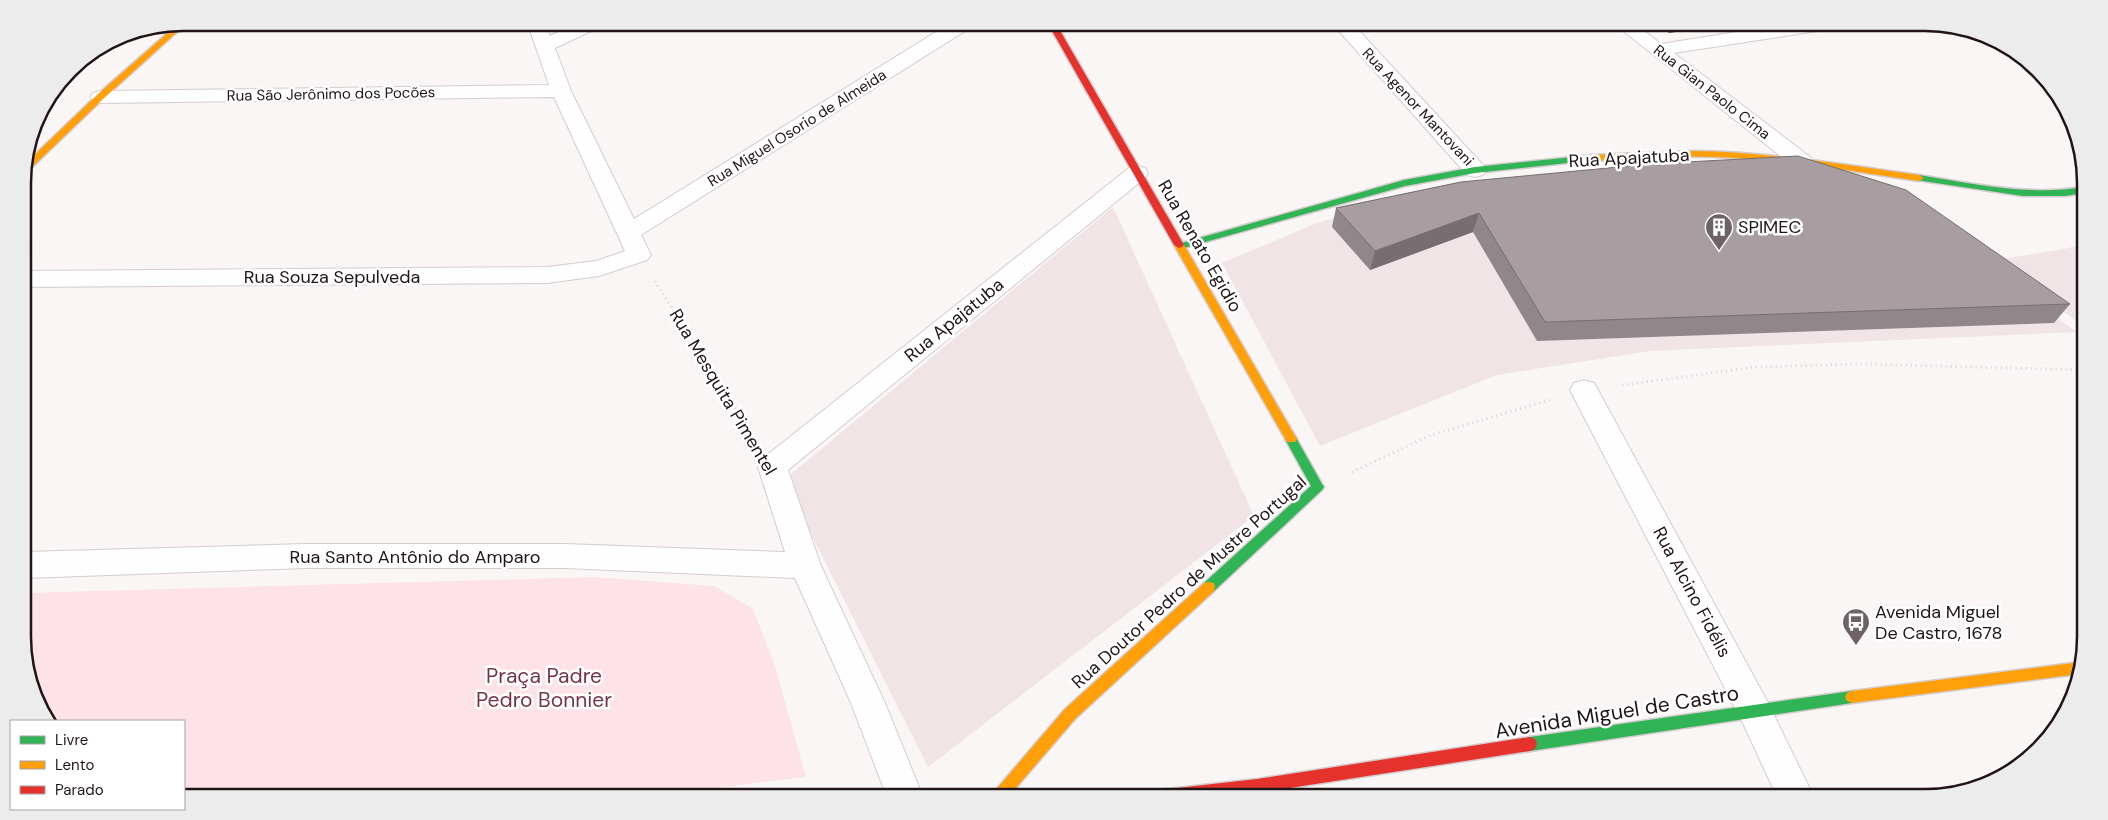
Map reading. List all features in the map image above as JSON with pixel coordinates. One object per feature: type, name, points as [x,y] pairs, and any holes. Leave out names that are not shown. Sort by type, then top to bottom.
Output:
[{"type":"street","points":[[540,31],[561,91],[639,255]]},
{"type":"street","points":[[546,45],[576,31]]},
{"type":"street","name":"Rua Miguel Osorio de Almeida","points":[[628,233],[952,31]]},
{"type":"street","name":"Rua Renato Egidio","points":[[1056,31],[1318,487]]},
{"type":"street","name":"Rua Agenor Mantovani","points":[[1348,31],[1475,170]]},
{"type":"street","name":"Rua Gian Paolo Cima","points":[[1633,31],[1802,162]]},
{"type":"street","points":[[1658,50],[1779,31]]},
{"type":"street","points":[[33,161],[174,32]]},
{"type":"street","name":"Rua São Jerônimo dos Pocões","points":[[100,98],[561,91]]},
{"type":"street","name":"Rua Apajatuba","points":[[1181,246],[1404,183],[1475,170],[1578,159],[1679,154],[1728,156],[1802,162],[2036,194],[2077,192]]},
{"type":"street","name":"Rua Apajatuba","points":[[772,467],[1137,172]]},
{"type":"street","name":"Rua Souza Sepulveda","points":[[32,279],[547,275],[599,268],[639,255]]},
{"type":"street","name":"Rua Alcino Fidélis","points":[[1584,390],[1754,710],[1792,788]]},
{"type":"street","name":"Rua Mesquita Pimentel","points":[[772,467],[805,566],[868,703],[901,789]]},
{"type":"street","name":"Rua Doutor Pedro de Mustre Portugal","points":[[1006,789],[1070,714],[1318,487]]},
{"type":"street","name":"Rua Santo Antônio do Amparo","points":[[31,565],[306,556],[565,556],[805,566]]},
{"type":"street","name":"Avenida Miguel de Castro","points":[[1274,788],[1754,710],[2074,669]]},
{"type":"path","name":"Rua Mesquita Pimentel","points":[[639,255],[772,467]]},
{"type":"path","name":"Rua Doutor Pedro de Mustre Portugal","points":[[1318,487],[1431,436],[1584,390],[1766,367],[1861,364],[2077,370]]},
{"type":"shaded area","points":[[1642,175],[1886,199],[2077,332],[1650,351],[1497,375],[1320,446],[1222,263],[1317,223],[1436,186]]},
{"type":"shaded area","points":[[1113,207],[1254,516],[928,767],[784,480]]},
{"type":"shaded area","points":[[2077,246],[2077,321],[1990,261]]},
{"type":"green space","name":"Praça Padre Pedro Bonnier","points":[[596,577],[714,586],[753,609],[775,666],[806,777],[707,789],[185,789],[185,720],[56,720],[39,686],[34,667],[31,637],[31,593]]},
{"type":"building","name":"SPIMEC","points":[[1798,156],[1906,190],[2070,304],[1545,322],[1479,213],[1375,251],[1336,208],[1461,182],[1650,164]]},
{"type":"traffic: fast","points":[[1181,246],[1404,183],[1475,170],[1592,158]]},
{"type":"traffic: fast","points":[[1919,178],[2023,193],[2044,194],[2077,191]]},
{"type":"traffic: fast","points":[[1209,587],[1318,487],[1291,439]]},
{"type":"traffic: fast","points":[[1530,744],[1852,697]]},
{"type":"traffic: slow","points":[[33,161],[100,97],[174,32]]},
{"type":"traffic: slow","points":[[1592,158],[1678,154],[1729,155],[1801,162],[1919,178]]},
{"type":"traffic: slow","points":[[1179,245],[1291,439]]},
{"type":"traffic: slow","points":[[1006,789],[1070,714],[1209,587]]},
{"type":"traffic: slow","points":[[1852,697],[2074,669]]},
{"type":"traffic: jam","points":[[1056,31],[1179,245]]},
{"type":"traffic: jam","points":[[1236,788],[1530,744]]},
{"type":"place","name":"SPIMEC","points":[[1719,251]]},
{"type":"place","name":"Avenida Miguel De Castro, 1678","points":[[1856,646]]}]
